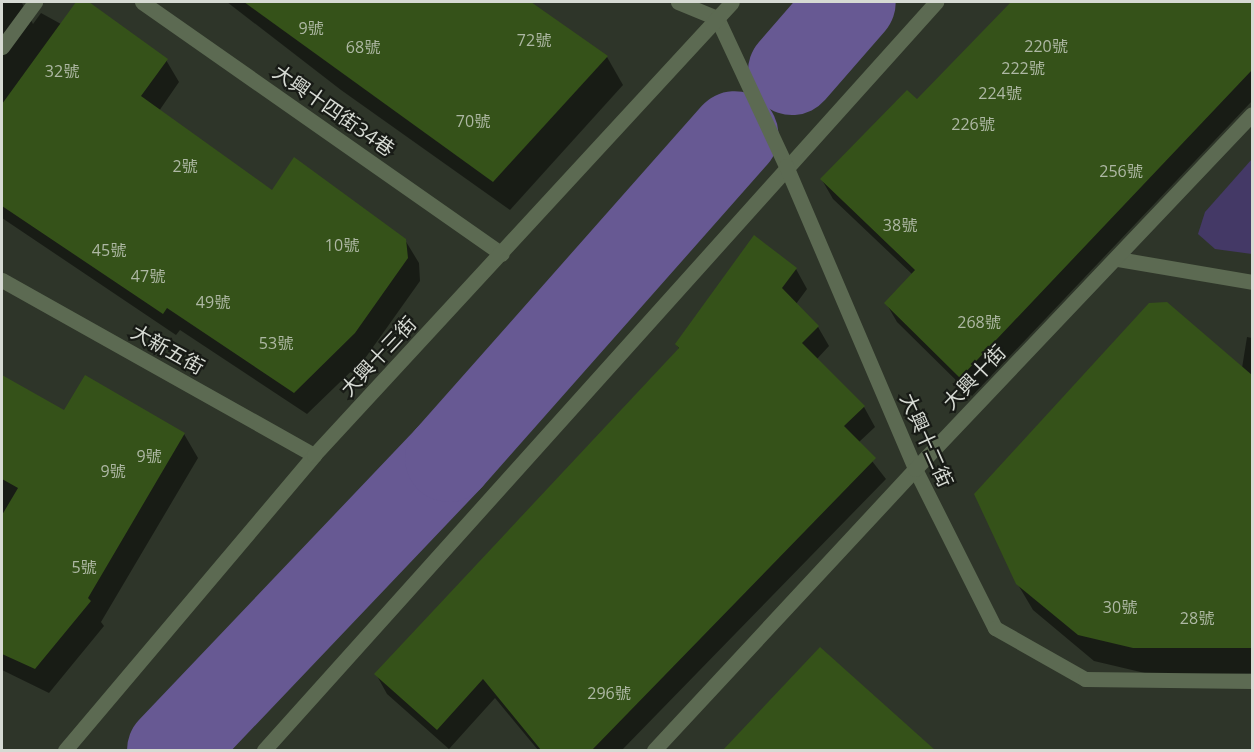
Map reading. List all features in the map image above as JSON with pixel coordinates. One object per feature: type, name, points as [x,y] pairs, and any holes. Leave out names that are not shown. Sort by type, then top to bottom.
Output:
[{"type":"street","points":[[2,47],[35,2]]},
{"type":"street","name":"大興十四街34巷","points":[[142,2],[502,254]]},
{"type":"street","points":[[678,2],[717,18]]},
{"type":"street","name":"大興十三街","points":[[65,750],[314,455],[502,254],[732,2]]},
{"type":"street","points":[[264,750],[786,165],[936,2]]},
{"type":"street","name":"大興十二街","points":[[717,18],[786,165],[915,468],[995,628],[1085,679],[1252,681]]},
{"type":"street","name":"大興十街","points":[[654,750],[915,468],[1118,259],[1252,114]]},
{"type":"street","points":[[1118,259],[1252,282]]},
{"type":"street","name":"大新五街","points":[[2,280],[314,455]]},
{"type":"shaded area","points":[[1252,159],[1252,254],[1215,249],[1198,234],[1205,212]]},
{"type":"building","points":[[76,2],[89,2],[168,59],[141,96],[272,190],[294,157],[406,239],[408,258],[355,333],[294,393],[167,308],[163,314],[2,206],[2,104]]},
{"type":"building","points":[[244,2],[531,2],[608,56],[493,182]]},
{"type":"building","points":[[1011,2],[1252,2],[1252,70],[960,378],[884,303],[915,270],[820,179],[907,90],[917,99]]},
{"type":"building","points":[[754,235],[797,268],[782,288],[819,326],[802,343],[865,406],[844,426],[876,458],[592,750],[541,750],[483,679],[437,730],[374,674],[679,348],[675,344]]},
{"type":"building","points":[[1167,302],[1252,375],[1252,648],[1133,648],[1078,635],[1016,584],[974,494],[1149,303]]},
{"type":"building","points":[[2,375],[64,410],[85,375],[185,433],[88,598],[91,601],[35,669],[2,654],[2,515],[18,488],[2,479]]},
{"type":"building","points":[[820,647],[935,750],[723,750]]},
{"type":"waterway","points":[[792,71],[852,2]]},
{"type":"waterway","points":[[171,750],[449,458],[735,135]]}]
